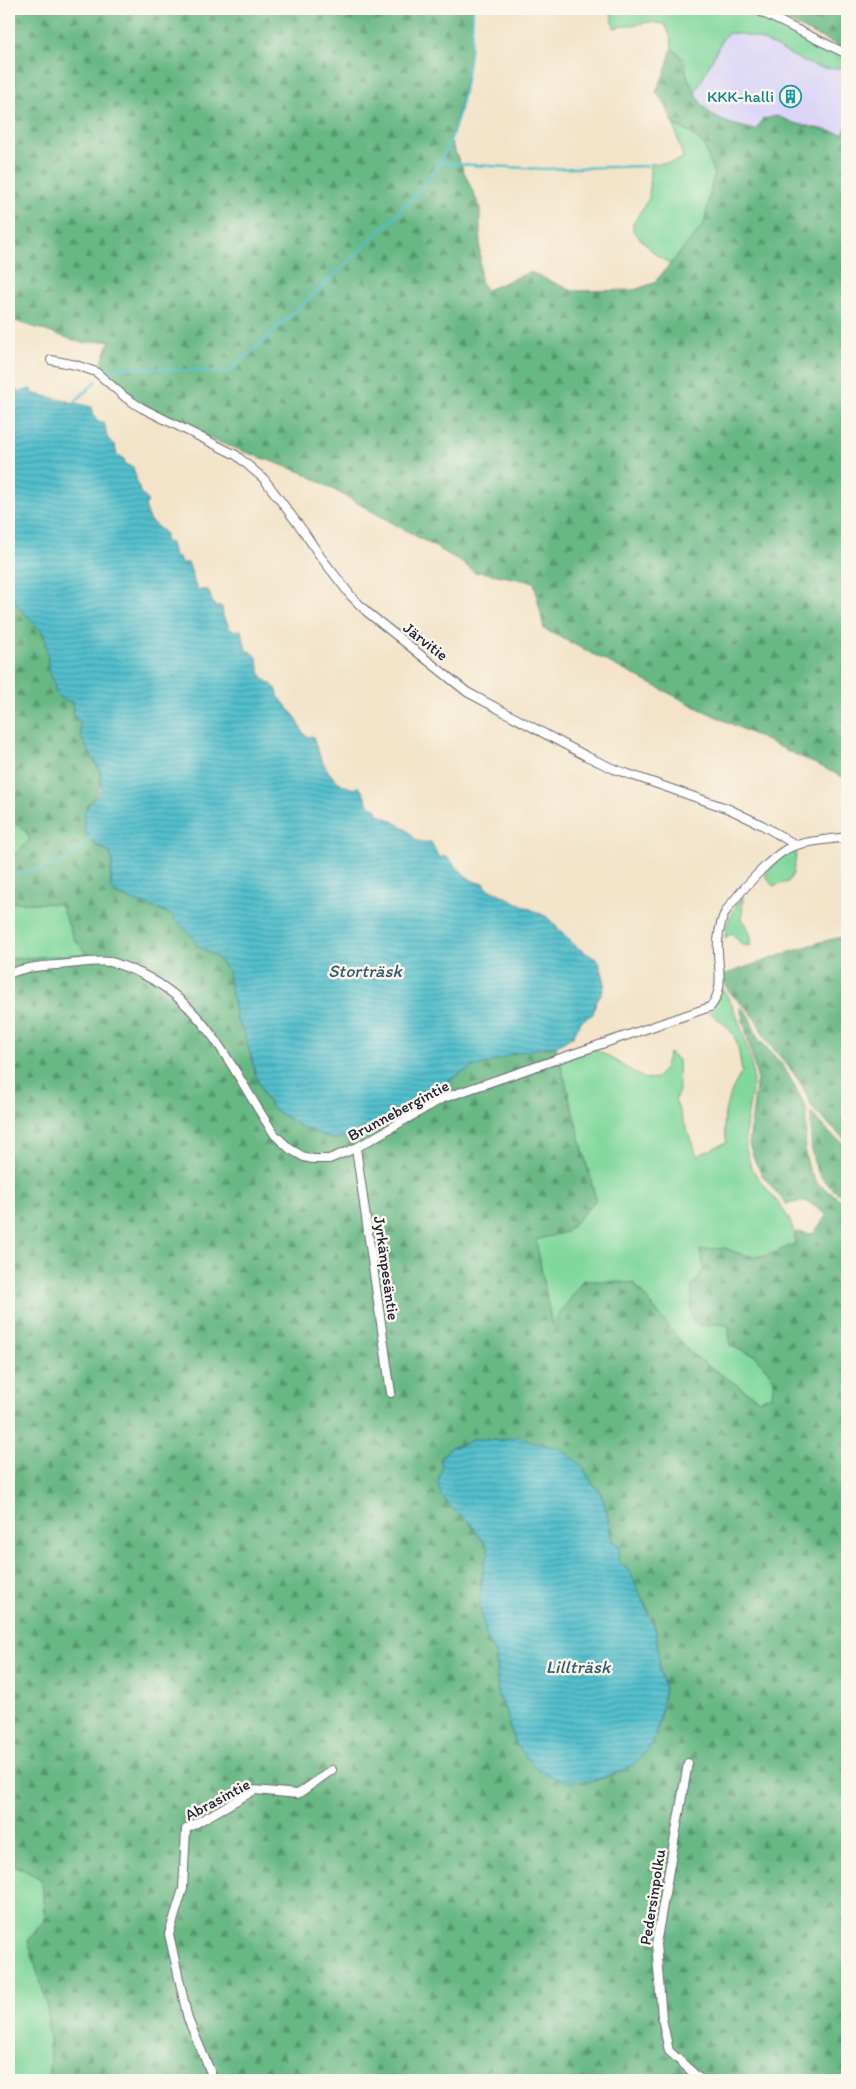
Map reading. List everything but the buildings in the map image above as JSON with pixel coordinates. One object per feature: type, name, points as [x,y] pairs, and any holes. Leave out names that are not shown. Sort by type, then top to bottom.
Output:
[{"type":"street","points":[[755,9],[847,54]]},
{"type":"street","name":"Järvitie","points":[[51,360],[76,365],[96,372],[126,398],[142,408],[236,455],[264,479],[351,596],[367,612],[467,692],[586,756],[614,769],[729,809],[762,825],[796,845]]},
{"type":"street","points":[[796,845],[847,838]]},
{"type":"street","name":"Brunnebergintie","points":[[9,974],[30,968],[89,961],[116,963],[172,992],[209,1029],[275,1135],[290,1149],[304,1157],[321,1160],[338,1156],[356,1148],[440,1100],[710,1007],[715,1001],[720,983],[718,942],[725,913],[741,892],[772,861],[788,848],[796,845]]},
{"type":"street","name":"Jyrkänpesäntie","points":[[356,1148],[391,1393]]},
{"type":"street","name":"Pedersinpolku","points":[[688,1763],[656,1944],[662,2018],[668,2051],[701,2080]]},
{"type":"street","name":"Abrasintie","points":[[214,2080],[188,2019],[169,1934],[183,1889],[186,1829],[255,1790],[298,1794],[332,1770]]},
{"type":"shaded area","points":[[729,33],[746,33],[774,44],[811,64],[826,69],[847,67],[847,126],[843,134],[794,123],[777,116],[756,130],[726,123],[706,111],[695,93],[723,38]]},
{"type":"green space","points":[[9,9],[473,9],[466,75],[450,140],[480,208],[480,282],[487,290],[530,272],[573,291],[634,290],[654,283],[704,224],[714,174],[704,145],[688,131],[674,125],[666,106],[656,92],[665,72],[672,48],[682,60],[688,78],[700,101],[706,109],[721,120],[756,130],[763,119],[777,116],[794,123],[843,134],[847,126],[847,779],[698,708],[544,629],[534,582],[481,572],[475,573],[462,562],[304,473],[215,441],[151,410],[129,396],[99,370],[110,340],[83,343],[9,319]]},
{"type":"green space","points":[[610,9],[747,9],[847,56],[847,67],[827,69],[812,65],[756,38],[729,33],[723,38],[695,93],[687,75],[685,60],[672,48],[671,38],[665,24],[649,22],[614,28]]},
{"type":"green space","points":[[792,9],[847,9],[847,50],[785,20]]},
{"type":"green space","points":[[674,125],[688,131],[704,145],[714,174],[704,224],[670,264],[656,255],[633,231],[633,224],[649,198],[650,164],[674,162],[683,158]]},
{"type":"green space","points":[[9,593],[23,612],[41,630],[46,640],[49,672],[54,681],[55,691],[61,699],[72,702],[74,716],[80,720],[82,738],[100,773],[99,788],[87,806],[95,845],[108,851],[113,859],[111,886],[115,894],[169,913],[195,939],[196,945],[218,958],[228,971],[236,1018],[243,1031],[264,1096],[273,1109],[300,1126],[333,1139],[356,1134],[389,1117],[426,1090],[439,1086],[472,1067],[523,1051],[556,1047],[596,1200],[566,1232],[536,1240],[552,1325],[583,1280],[634,1283],[690,1353],[759,1400],[772,1395],[774,1379],[756,1356],[730,1346],[729,1326],[693,1323],[691,1314],[692,1287],[704,1269],[700,1250],[725,1248],[744,1256],[766,1257],[795,1244],[796,1232],[813,1234],[827,1215],[807,1201],[786,1204],[763,1176],[755,1161],[749,1144],[757,1077],[740,1007],[745,1010],[758,1038],[784,1067],[807,1109],[805,1153],[809,1170],[818,1184],[847,1204],[847,2080],[48,2080],[50,2060],[47,2004],[28,1941],[45,1919],[41,1879],[13,1864],[9,1872],[9,959],[87,954],[74,939],[60,904],[9,902],[9,859],[30,840],[26,831],[9,819]],"holes":[[[519,1437],[530,1442],[560,1448],[582,1466],[593,1485],[599,1489],[606,1509],[612,1542],[620,1546],[618,1561],[636,1587],[652,1618],[656,1631],[660,1672],[665,1688],[656,1736],[620,1772],[591,1781],[536,1768],[510,1730],[507,1713],[498,1695],[496,1656],[488,1641],[480,1586],[484,1572],[484,1562],[489,1553],[487,1545],[471,1524],[451,1507],[438,1483],[442,1466],[440,1459],[451,1447],[462,1445],[474,1439],[502,1440]]]},
{"type":"green space","points":[[9,819],[26,831],[31,840],[9,859]]},
{"type":"green space","points":[[797,849],[793,874],[788,882],[773,886],[765,875],[779,859]]},
{"type":"green space","points":[[743,896],[742,918],[751,936],[750,946],[742,945],[732,933],[725,938],[731,916]]},
{"type":"green space","points":[[9,902],[60,904],[74,939],[88,954],[9,959]]},
{"type":"green space","points":[[847,936],[847,1140],[812,1108],[809,1098],[799,1081],[767,1041],[754,1017],[730,993],[726,987],[723,975],[820,942]]},
{"type":"green space","points":[[721,988],[732,1004],[737,1017],[747,1046],[752,1072],[753,1080],[745,1139],[750,1162],[759,1179],[780,1205],[791,1223],[795,1244],[760,1256],[745,1255],[725,1248],[704,1269],[692,1287],[702,1326],[720,1323],[729,1326],[730,1346],[756,1356],[775,1379],[772,1395],[759,1400],[690,1353],[634,1283],[552,1326],[535,1239],[566,1232],[596,1200],[558,1054],[589,1045],[645,1079],[657,1078],[664,1069],[669,1053],[678,1060],[679,1091],[675,1100],[697,1156],[727,1142],[724,1123],[725,1114],[729,1097],[742,1072],[739,1051],[734,1037],[726,1026],[709,1012],[713,1008]]},
{"type":"green space","points":[[811,1112],[832,1135],[847,1144],[847,1198],[834,1190],[818,1172],[812,1151]]},
{"type":"green space","points":[[12,1864],[41,1879],[45,1919],[28,1941],[47,2004],[50,2060],[48,2080],[9,2080],[9,2067],[13,2058],[9,2054],[9,1872]]},
{"type":"water","name":"Storträsk","points":[[13,389],[19,392],[31,389],[31,393],[92,407],[92,413],[97,422],[104,422],[107,437],[115,445],[117,456],[124,459],[126,465],[133,467],[140,492],[148,502],[145,505],[149,520],[165,533],[165,542],[171,543],[174,556],[179,558],[181,563],[188,563],[198,590],[208,590],[214,606],[222,607],[223,617],[229,629],[241,630],[246,649],[257,657],[261,675],[276,689],[278,696],[297,719],[303,733],[308,737],[313,736],[323,762],[338,782],[355,789],[358,786],[363,792],[368,805],[376,808],[378,814],[403,827],[417,841],[431,842],[439,858],[445,856],[467,877],[484,883],[487,888],[547,917],[578,948],[599,961],[605,983],[602,993],[596,1001],[593,1014],[581,1021],[573,1036],[556,1047],[516,1053],[481,1066],[472,1067],[439,1086],[426,1090],[370,1129],[356,1134],[333,1139],[300,1126],[273,1109],[264,1096],[243,1031],[236,1018],[228,971],[218,958],[196,945],[195,939],[169,913],[115,894],[111,888],[112,860],[110,853],[89,839],[86,833],[84,825],[85,813],[101,788],[102,782],[99,769],[82,739],[80,721],[74,716],[72,702],[61,699],[55,691],[54,681],[49,672],[46,640],[41,630],[23,612],[9,593],[9,392]]},
{"type":"water","name":"Lillträsk","points":[[519,1436],[530,1442],[560,1448],[582,1466],[593,1485],[599,1489],[606,1509],[612,1542],[620,1546],[618,1561],[630,1572],[656,1631],[660,1672],[665,1688],[656,1736],[647,1751],[635,1763],[620,1772],[591,1781],[571,1782],[553,1777],[536,1768],[517,1746],[510,1730],[507,1713],[498,1695],[496,1656],[488,1641],[479,1605],[484,1562],[489,1553],[487,1545],[471,1524],[441,1496],[438,1483],[442,1466],[440,1459],[451,1447],[462,1445],[474,1439],[502,1440]]},
{"type":"waterway","points":[[109,373],[120,367],[229,372],[395,216],[414,196],[439,163],[454,129],[465,88],[471,46],[473,9]]},
{"type":"waterway","points":[[439,163],[542,169],[647,166]]},
{"type":"waterway","points":[[75,402],[96,381]]},
{"type":"waterway","points":[[9,876],[61,864],[79,851],[89,839]]},
{"type":"place","name":"KKK-halli","points":[[790,96]]}]
